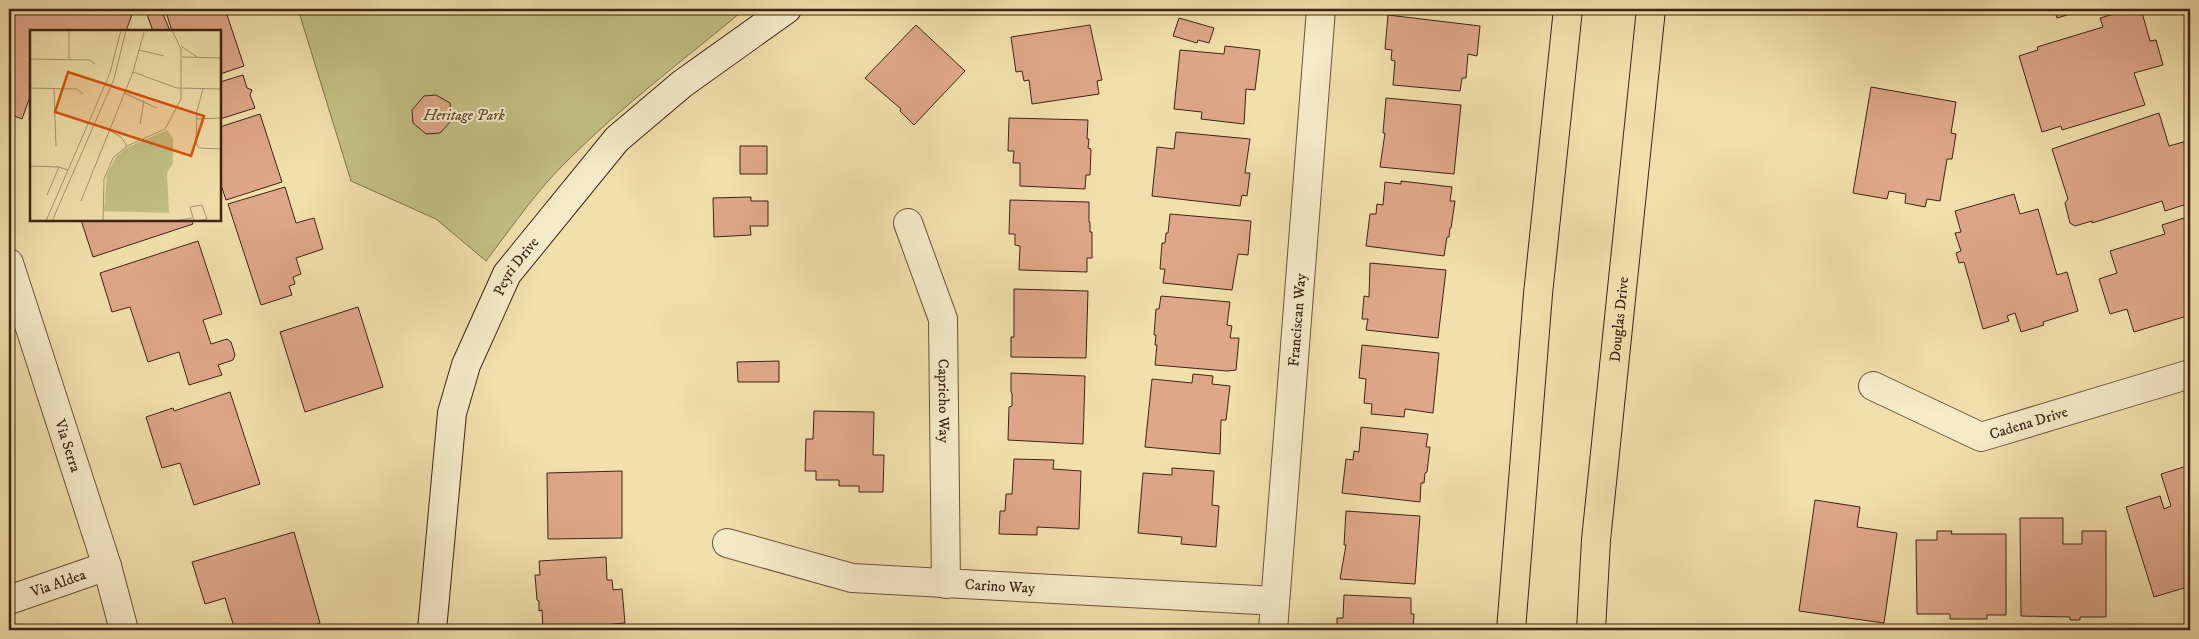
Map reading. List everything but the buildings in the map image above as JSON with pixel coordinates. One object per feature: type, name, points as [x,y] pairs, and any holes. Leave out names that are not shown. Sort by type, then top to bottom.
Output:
[{"type":"main road","points":[[1510,630],[1538,294],[1568,9]]},
{"type":"main road","name":"Douglas Drive","points":[[1591,630],[1596,540],[1651,9]]},
{"type":"street","name":"Peyri Drive","points":[[432,630],[452,413],[466,365],[507,274],[617,139],[682,84],[787,9]]},
{"type":"street","name":"Franciscan Way","points":[[1273,630],[1321,9]]},
{"type":"street","name":"Capricho Way","points":[[908,223],[943,319],[946,584]]},
{"type":"street","name":"Via Serra","points":[[9,262],[108,566],[124,630]]},
{"type":"street","name":"Cadena Drive","points":[[1873,386],[1981,437],[2190,374]]},
{"type":"street","name":"Carino Way","points":[[728,543],[852,578],[1275,601]]},
{"type":"street","name":"Via Aldea","points":[[9,600],[108,566]]},
{"type":"green space","name":"Heritage Park","points":[[298,9],[745,9],[633,101],[568,160],[535,196],[486,261],[436,219],[351,181]]}]
